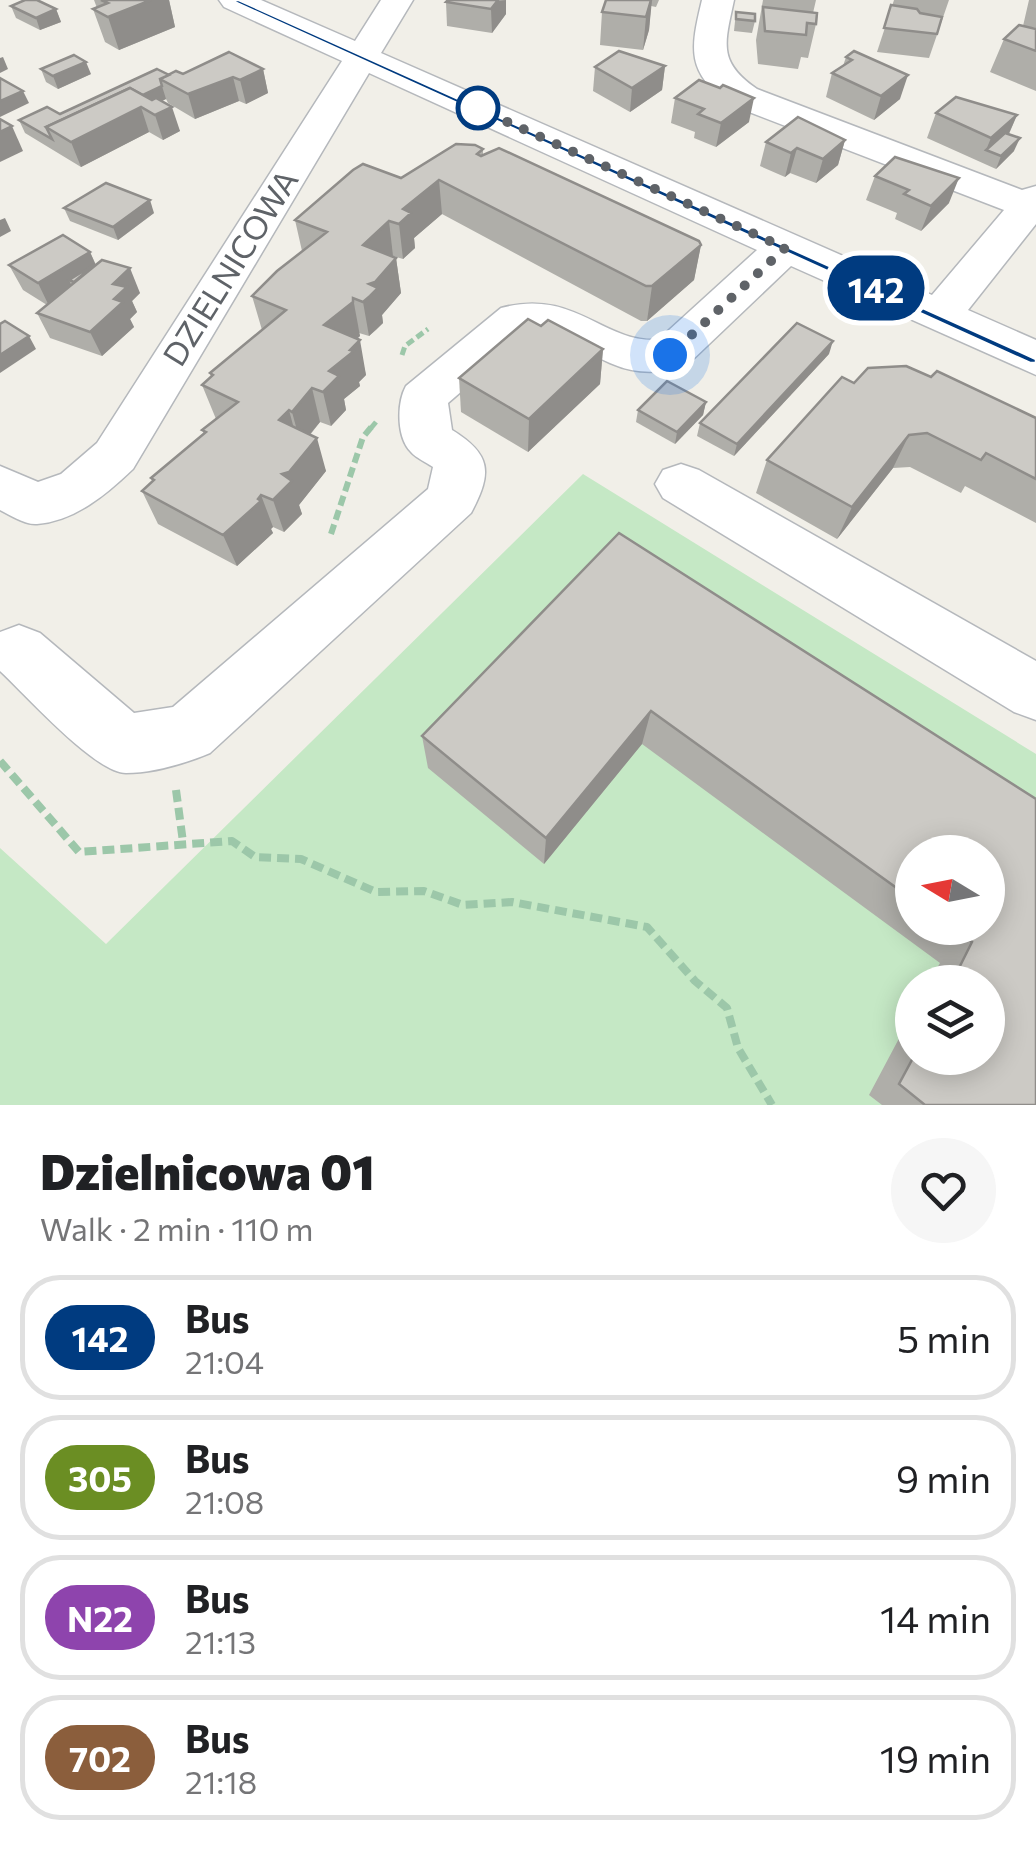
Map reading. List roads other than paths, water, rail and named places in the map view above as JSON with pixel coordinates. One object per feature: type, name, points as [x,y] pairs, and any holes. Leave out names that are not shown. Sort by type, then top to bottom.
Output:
[{"type":"street","points":[[236,0],[1036,359]]},
{"type":"street","name":"DZIELNICOWA","points":[[17,495],[79,488],[116,456],[397,0]]},
{"type":"street","points":[[718,0],[708,49],[710,66],[721,83],[744,97],[1033,202],[940,316]]},
{"type":"street","points":[[20,651],[124,744],[188,733],[452,499],[460,458],[428,439],[423,398],[517,319],[557,320],[635,357],[670,355],[785,248]]},
{"type":"street","points":[[681,484],[1036,692]]}]
